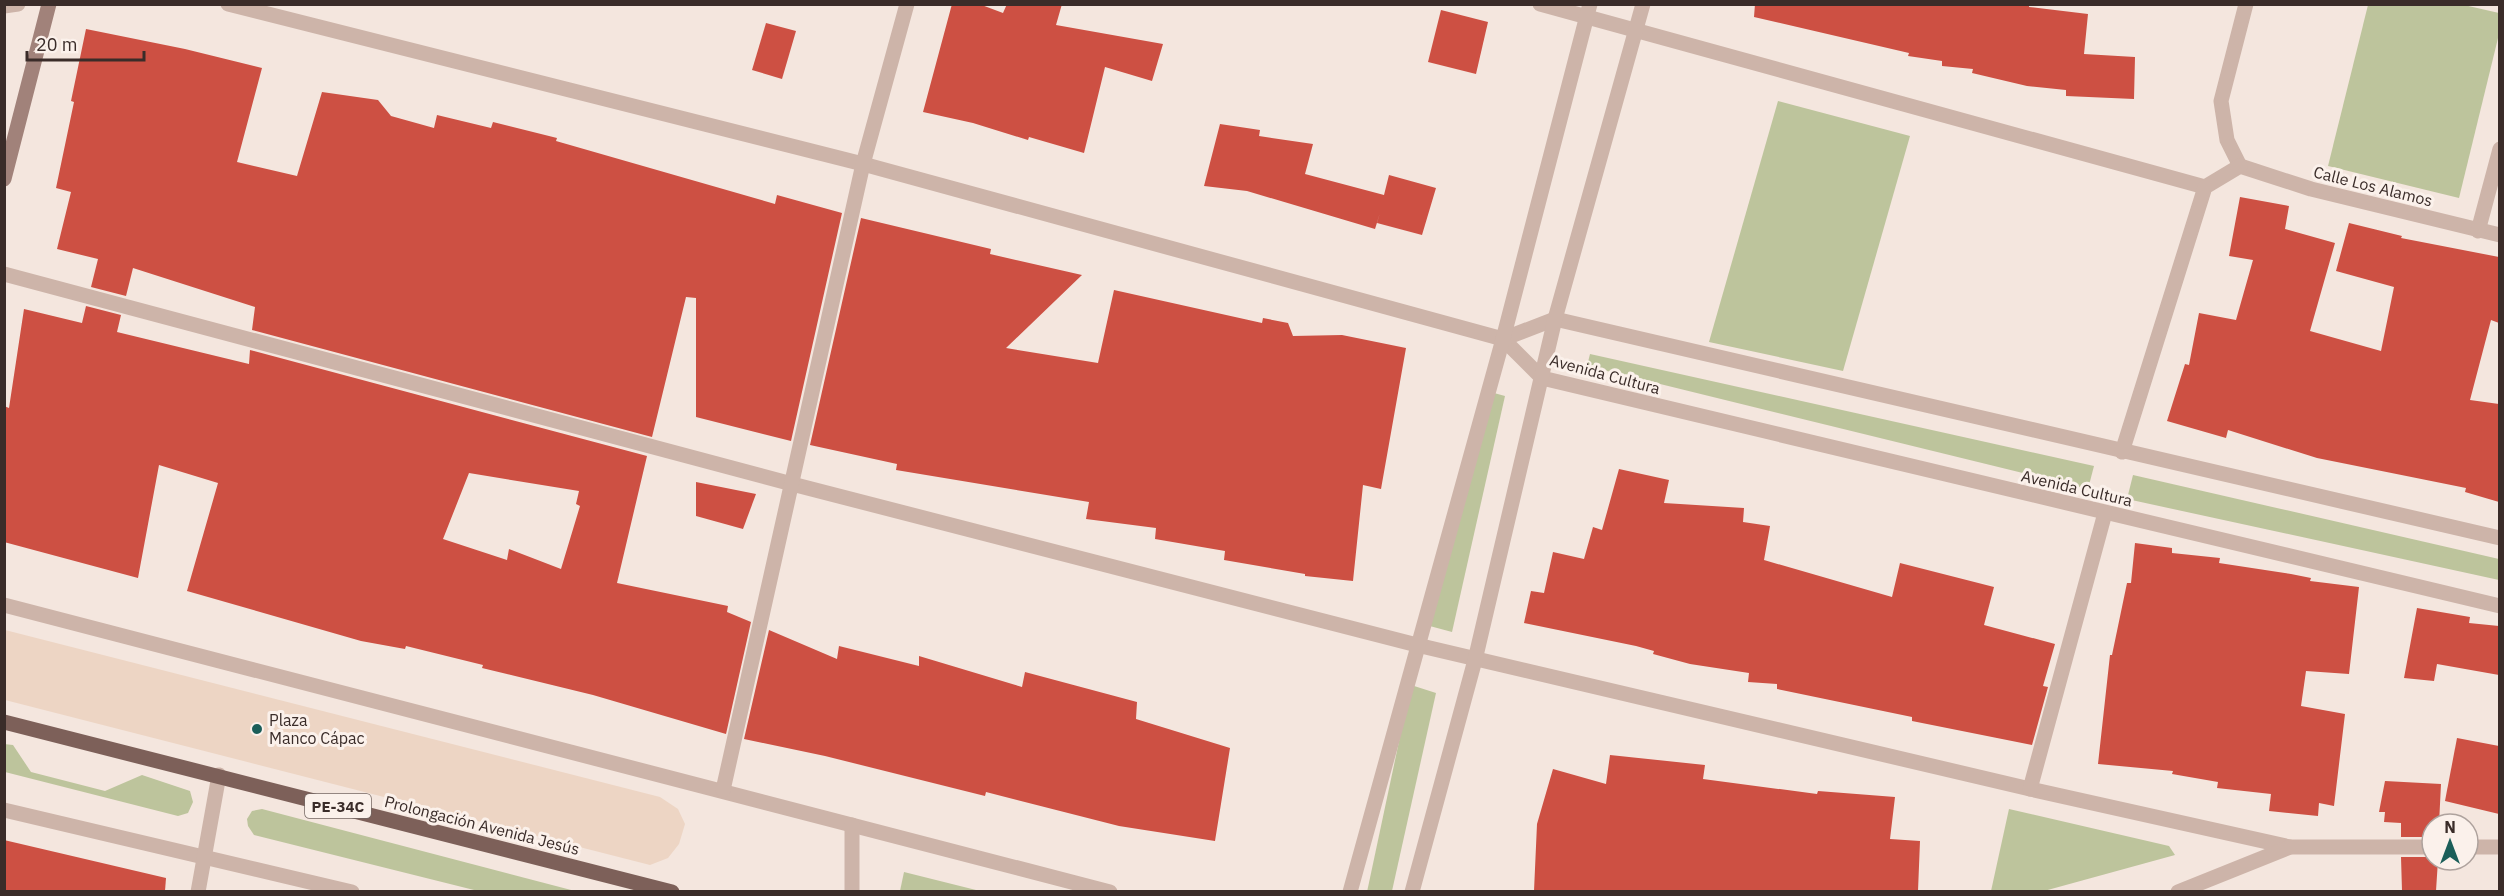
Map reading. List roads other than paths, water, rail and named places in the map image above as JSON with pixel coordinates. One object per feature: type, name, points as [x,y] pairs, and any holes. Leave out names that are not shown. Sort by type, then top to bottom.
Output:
[{"type":"main road","points":[[4,179],[49,4]]},
{"type":"main road","name":"Prolongación Avenida Jesús","points":[[4,722],[672,891]]},
{"type":"street","points":[[4,6],[18,4]]},
{"type":"street","points":[[228,4],[863,164],[1503,339],[1555,319],[2499,538]]},
{"type":"street","points":[[723,790],[863,164],[907,4]]},
{"type":"street","points":[[1540,4],[1589,10],[1636,30],[2205,187]]},
{"type":"street","points":[[1412,891],[1475,660],[1555,319],[1643,4]]},
{"type":"street","points":[[2122,452],[2205,187],[2240,166],[2228,140],[2221,101],[2246,4]]},
{"type":"street","points":[[1350,891],[1503,339],[1589,10]]},
{"type":"street","points":[[2478,231],[2499,149]]},
{"type":"street","name":"Calle Los Alamos","points":[[2240,166],[2311,189],[2499,235]]},
{"type":"street","points":[[4,274],[792,484],[1475,660],[2290,847],[2420,847]]},
{"type":"street","name":"Avenida Cultura","points":[[1503,339],[1542,378],[2499,606]]},
{"type":"street","points":[[2030,789],[2105,513]]},
{"type":"street","points":[[4,605],[1110,891]]},
{"type":"street","points":[[198,891],[219,775]]},
{"type":"street","points":[[4,810],[351,891]]},
{"type":"street","points":[[852,825],[852,891]]},
{"type":"street","points":[[2178,891],[2290,847]]},
{"type":"street","points":[[2480,847],[2499,847]]},
{"type":"place","name":"Plaza Manco Cápac","points":[[257,729]]}]
